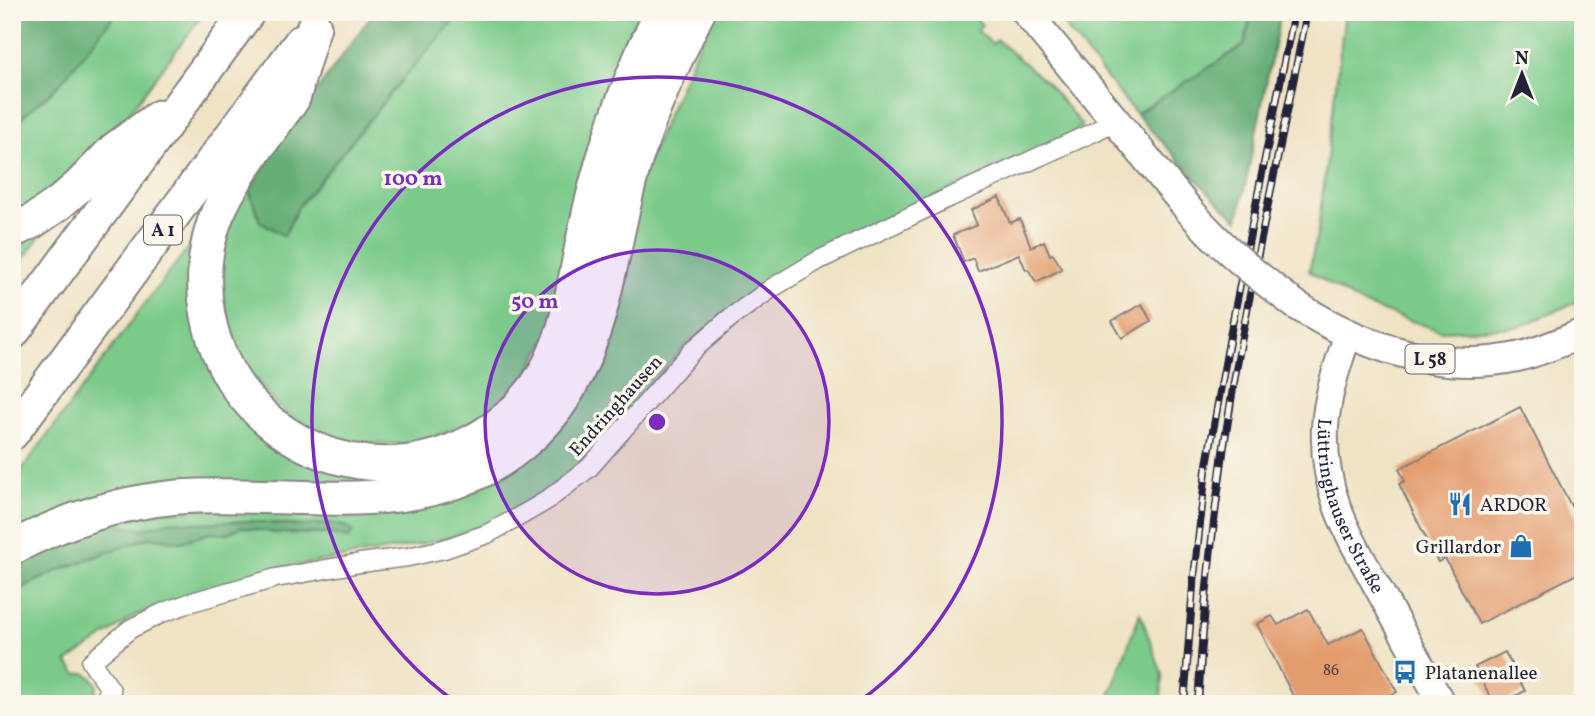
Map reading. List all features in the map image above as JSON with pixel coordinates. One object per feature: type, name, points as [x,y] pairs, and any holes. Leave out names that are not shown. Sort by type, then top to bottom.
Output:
[{"type":"highway","points":[[12,333],[248,12]]},
{"type":"highway","points":[[319,19],[293,97],[246,164],[216,218],[207,254],[207,310],[215,342],[225,366],[243,394],[266,418],[290,437],[321,452],[344,459],[384,464],[444,455],[473,442],[495,429],[515,411],[548,368],[567,320],[585,229],[610,136],[640,58],[663,12]]},
{"type":"highway","points":[[12,548],[32,537],[81,518],[158,499],[242,495],[351,498],[413,492],[466,478],[520,447],[555,410],[586,355],[603,298],[636,158],[660,93],[698,12]]},
{"type":"highway","name":"A 1","points":[[12,433],[319,19]]},
{"type":"highway","points":[[12,231],[58,204],[115,149],[184,100]]},
{"type":"main road","name":"L 58","points":[[1026,12],[1189,210],[1228,251],[1296,306],[1323,323],[1398,352],[1465,362],[1516,357],[1583,333]]},
{"type":"street","name":"Endringhausen","points":[[101,704],[111,690],[91,663],[130,629],[162,613],[236,588],[276,578],[408,557],[443,549],[487,534],[546,501],[589,468],[692,351],[730,318],[772,288],[819,260],[1116,120]]},
{"type":"street","name":"Lüttringhauser Straße","points":[[1348,334],[1327,412],[1326,456],[1331,487],[1353,544],[1442,704]]},
{"type":"green space","points":[[12,12],[117,12],[57,87],[12,125]]},
{"type":"green space","points":[[117,12],[205,12],[101,150],[12,221],[12,125],[57,87]]},
{"type":"green space","points":[[374,12],[461,12],[298,207],[284,236],[260,221],[249,190],[276,147]]},
{"type":"green space","points":[[461,12],[652,12],[554,328],[518,388],[485,414],[465,425],[424,440],[400,444],[356,443],[314,429],[293,418],[278,406],[246,366],[236,346],[224,304],[220,253],[242,187],[249,190],[260,221],[284,236],[298,207]]},
{"type":"green space","points":[[713,12],[970,12],[982,25],[977,30],[992,44],[997,40],[1047,83],[1081,127],[1068,136],[848,236],[767,282],[686,345],[570,472],[513,511],[451,537],[276,569],[136,615],[67,662],[77,674],[85,673],[97,685],[92,704],[12,704],[12,593],[59,570],[150,537],[181,542],[210,533],[226,534],[242,527],[276,533],[330,534],[349,538],[331,523],[302,526],[248,521],[174,521],[140,529],[108,524],[160,512],[473,489],[647,162]]},
{"type":"green space","points":[[1053,12],[1252,12],[1244,45],[1136,114]]},
{"type":"green space","points":[[1252,12],[1281,12],[1238,220],[1136,114],[1244,45]]},
{"type":"green space","points":[[1345,12],[1583,12],[1583,299],[1519,327],[1441,331],[1362,304],[1309,271],[1318,230]]},
{"type":"green space","points":[[654,51],[666,56],[625,159],[579,342],[554,393],[521,432],[484,458],[444,475],[402,484],[357,487],[179,487],[135,494],[93,505],[12,537],[12,483],[201,232],[197,292],[202,330],[208,349],[225,385],[253,419],[276,441],[307,459],[324,465],[377,473],[408,472],[433,467],[457,460],[490,443],[520,420],[543,393],[560,363],[573,331],[582,297],[614,155]]},
{"type":"green space","points":[[52,220],[12,274],[12,241]]},
{"type":"green space","points":[[174,521],[248,521],[302,526],[331,523],[347,527],[353,532],[349,538],[330,534],[276,533],[242,527],[225,534],[210,533],[181,542],[150,537],[59,570],[12,593],[12,563],[108,524],[140,529]]},
{"type":"green space","points":[[1140,613],[1162,674],[1161,704],[1107,704]]},
{"type":"building","points":[[999,197],[1010,223],[1020,219],[1031,247],[1044,241],[1050,255],[1053,254],[1062,269],[1036,282],[1028,269],[1026,270],[1019,254],[978,271],[973,258],[964,262],[953,235],[977,225],[971,210]]},
{"type":"building","points":[[1142,304],[1151,321],[1122,338],[1112,321]]},
{"type":"building","points":[[1520,407],[1583,529],[1583,571],[1479,624],[1445,558],[1438,562],[1399,484],[1405,481],[1399,469]]},
{"type":"building","points":[[1308,609],[1328,645],[1363,628],[1397,692],[1374,704],[1297,704],[1257,624],[1272,616],[1278,625]]},
{"type":"building","points":[[1505,652],[1525,691],[1500,704],[1494,704],[1475,667]]},
{"type":"railway","points":[[1184,704],[1206,470],[1294,12]]},
{"type":"railway","points":[[1198,704],[1216,502],[1234,382],[1307,12]]},
{"type":"place","name":"ARDOR","points":[[1460,504]]},
{"type":"place","name":"Grillardor","points":[[1521,546]]},
{"type":"place","name":"Platanenallee","points":[[1405,672]]}]
